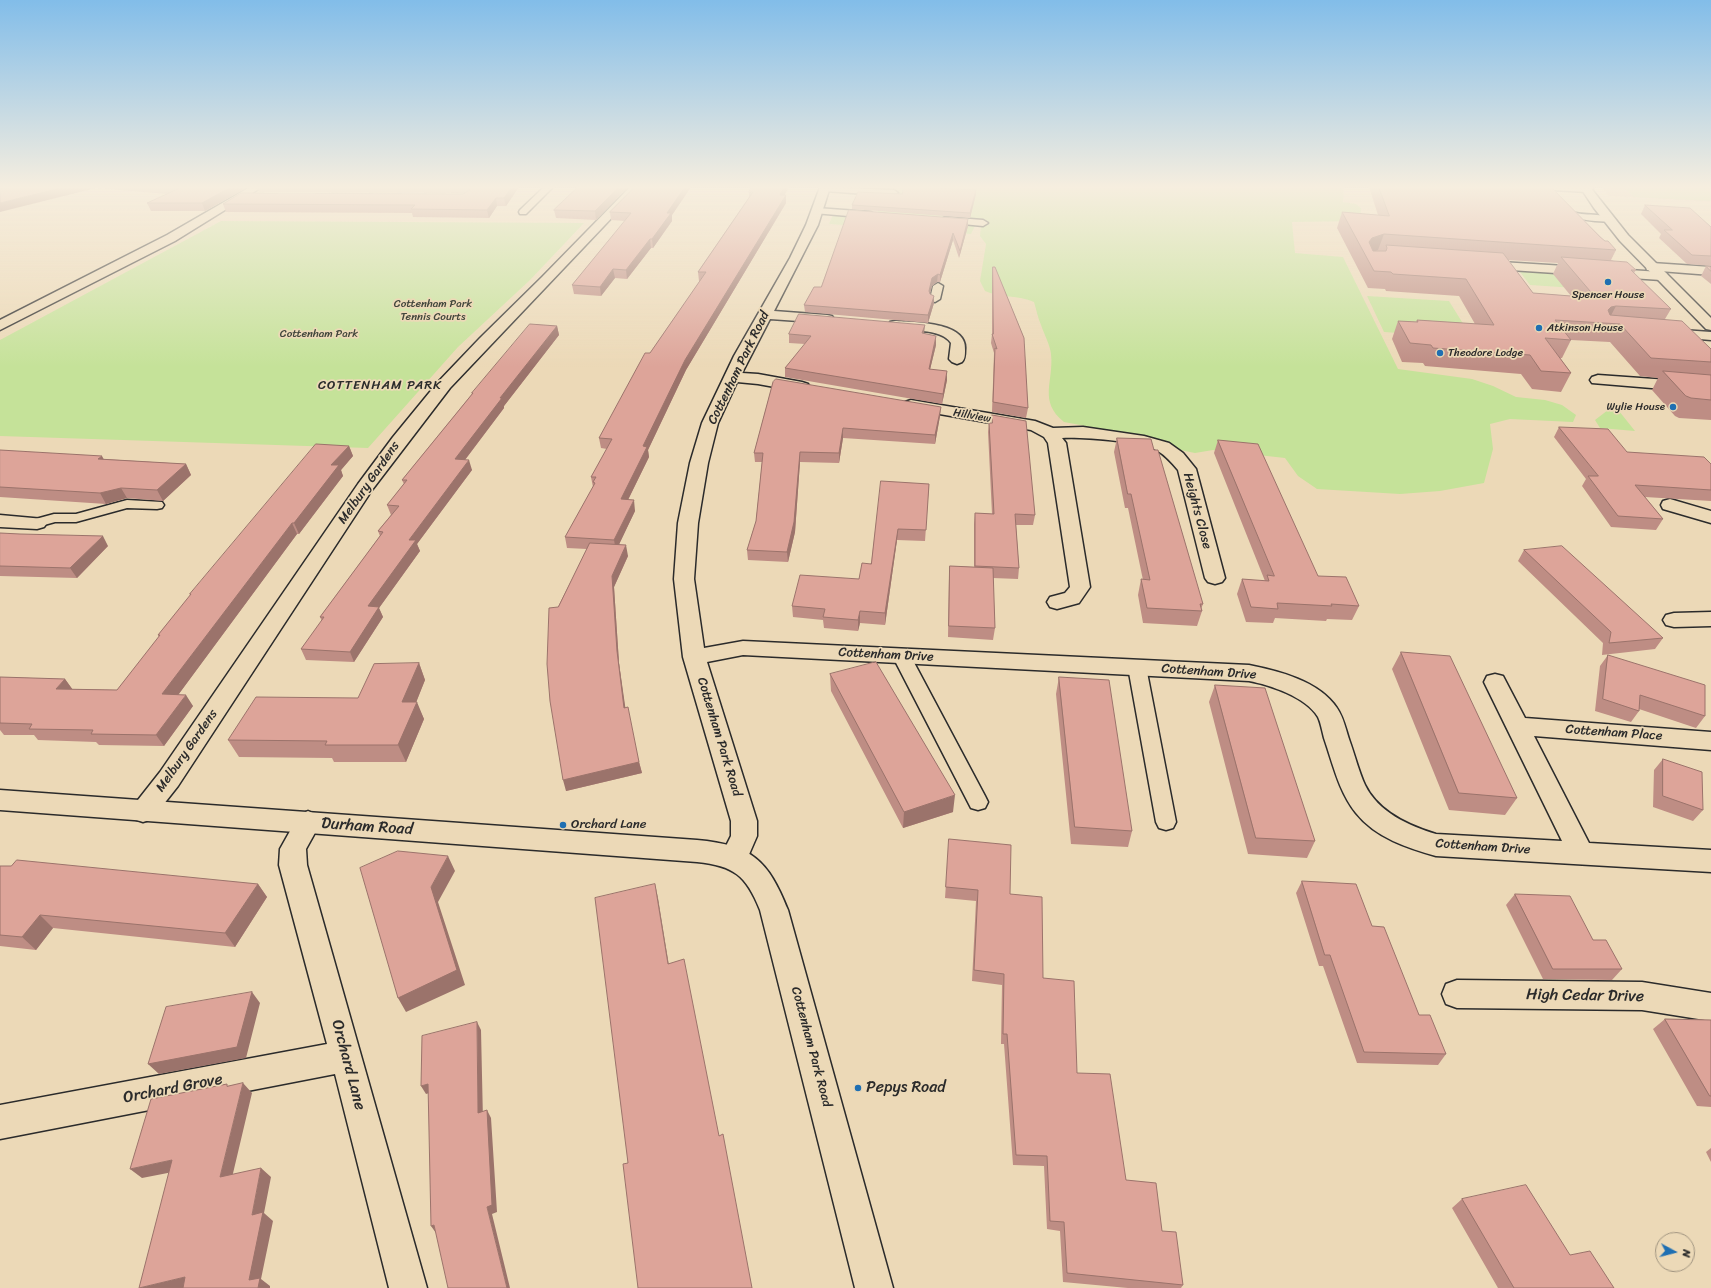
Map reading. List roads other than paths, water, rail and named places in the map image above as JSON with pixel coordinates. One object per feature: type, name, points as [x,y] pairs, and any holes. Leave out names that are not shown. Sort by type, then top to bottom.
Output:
[{"type":"street","points":[[0,326],[155,247]]},
{"type":"street","name":"Melbury Gardens","points":[[143,812],[169,780],[364,488],[399,441],[444,385],[485,341],[553,275],[579,247]]},
{"type":"street","name":"Cottenham Park Road","points":[[801,247],[764,314],[710,423],[698,463],[688,523],[684,579],[694,657],[744,821],[744,836],[734,858],[752,871],[766,889],[774,910],[874,1288]]},
{"type":"street","points":[[1633,247],[1711,326]]},
{"type":"street","points":[[1475,264],[1657,272],[1711,271]]},
{"type":"street","points":[[764,314],[841,320]]},
{"type":"street","points":[[879,323],[925,327],[946,333],[954,338],[958,343],[957,359]]},
{"type":"street","points":[[1654,332],[1711,336]]},
{"type":"street","points":[[732,377],[758,379],[819,390]]},
{"type":"street","points":[[1598,380],[1711,388]]},
{"type":"street","name":"Hillview","points":[[896,403],[1034,426],[1050,433]]},
{"type":"street","name":"Heights Close","points":[[1050,433],[1083,432],[1144,441],[1163,447],[1177,457],[1187,469],[1215,578]]},
{"type":"street","points":[[1050,433],[1057,443],[1080,588],[1072,598],[1057,602]]},
{"type":"street","points":[[1670,505],[1711,518]]},
{"type":"street","points":[[0,521],[36,523]]},
{"type":"street","points":[[1674,620],[1711,619]]},
{"type":"street","name":"Cottenham Drive","points":[[694,657],[743,648],[1137,667],[1256,674],[1272,677],[1312,697],[1328,713],[1354,789],[1366,807],[1387,825],[1412,838],[1436,845],[1711,861]]},
{"type":"street","points":[[1495,682],[1581,853]]},
{"type":"street","name":"Cottenham Place","points":[[1517,726],[1711,741]]},
{"type":"street","name":"Durham Road","points":[[0,800],[143,812],[308,822],[656,849],[715,854],[734,858]]},
{"type":"street","name":"Orchard Lane","points":[[308,822],[292,849],[293,865],[408,1288]]},
{"type":"street","name":"High Cedar Drive","points":[[1457,994],[1642,996],[1711,1007]]},
{"type":"street","name":"Orchard Grove","points":[[0,1122],[346,1056]]},
{"type":"lane","points":[[935,299],[938,286]]},
{"type":"lane","points":[[36,523],[54,518],[76,518],[127,504],[157,505]]},
{"type":"lane","points":[[901,656],[978,802]]},
{"type":"lane","points":[[1137,667],[1166,822]]},
{"type":"place","name":"Spencer House","points":[[1608,282]]},
{"type":"place","name":"Atkinson House","points":[[1539,328]]},
{"type":"place","name":"Theodore Lodge","points":[[1440,353]]},
{"type":"place","name":"Wylie House","points":[[1673,407]]},
{"type":"place","name":"Orchard Lane","points":[[563,825]]},
{"type":"place","name":"Pepys Road","points":[[858,1088]]},
{"type":"district","name":"COTTENHAM PARK","points":[[380,386]]},
{"type":"park label","name":"Cottenham Park Tennis Courts","points":[[433,310]]},
{"type":"park label","name":"Cottenham Park","points":[[319,334]]}]
